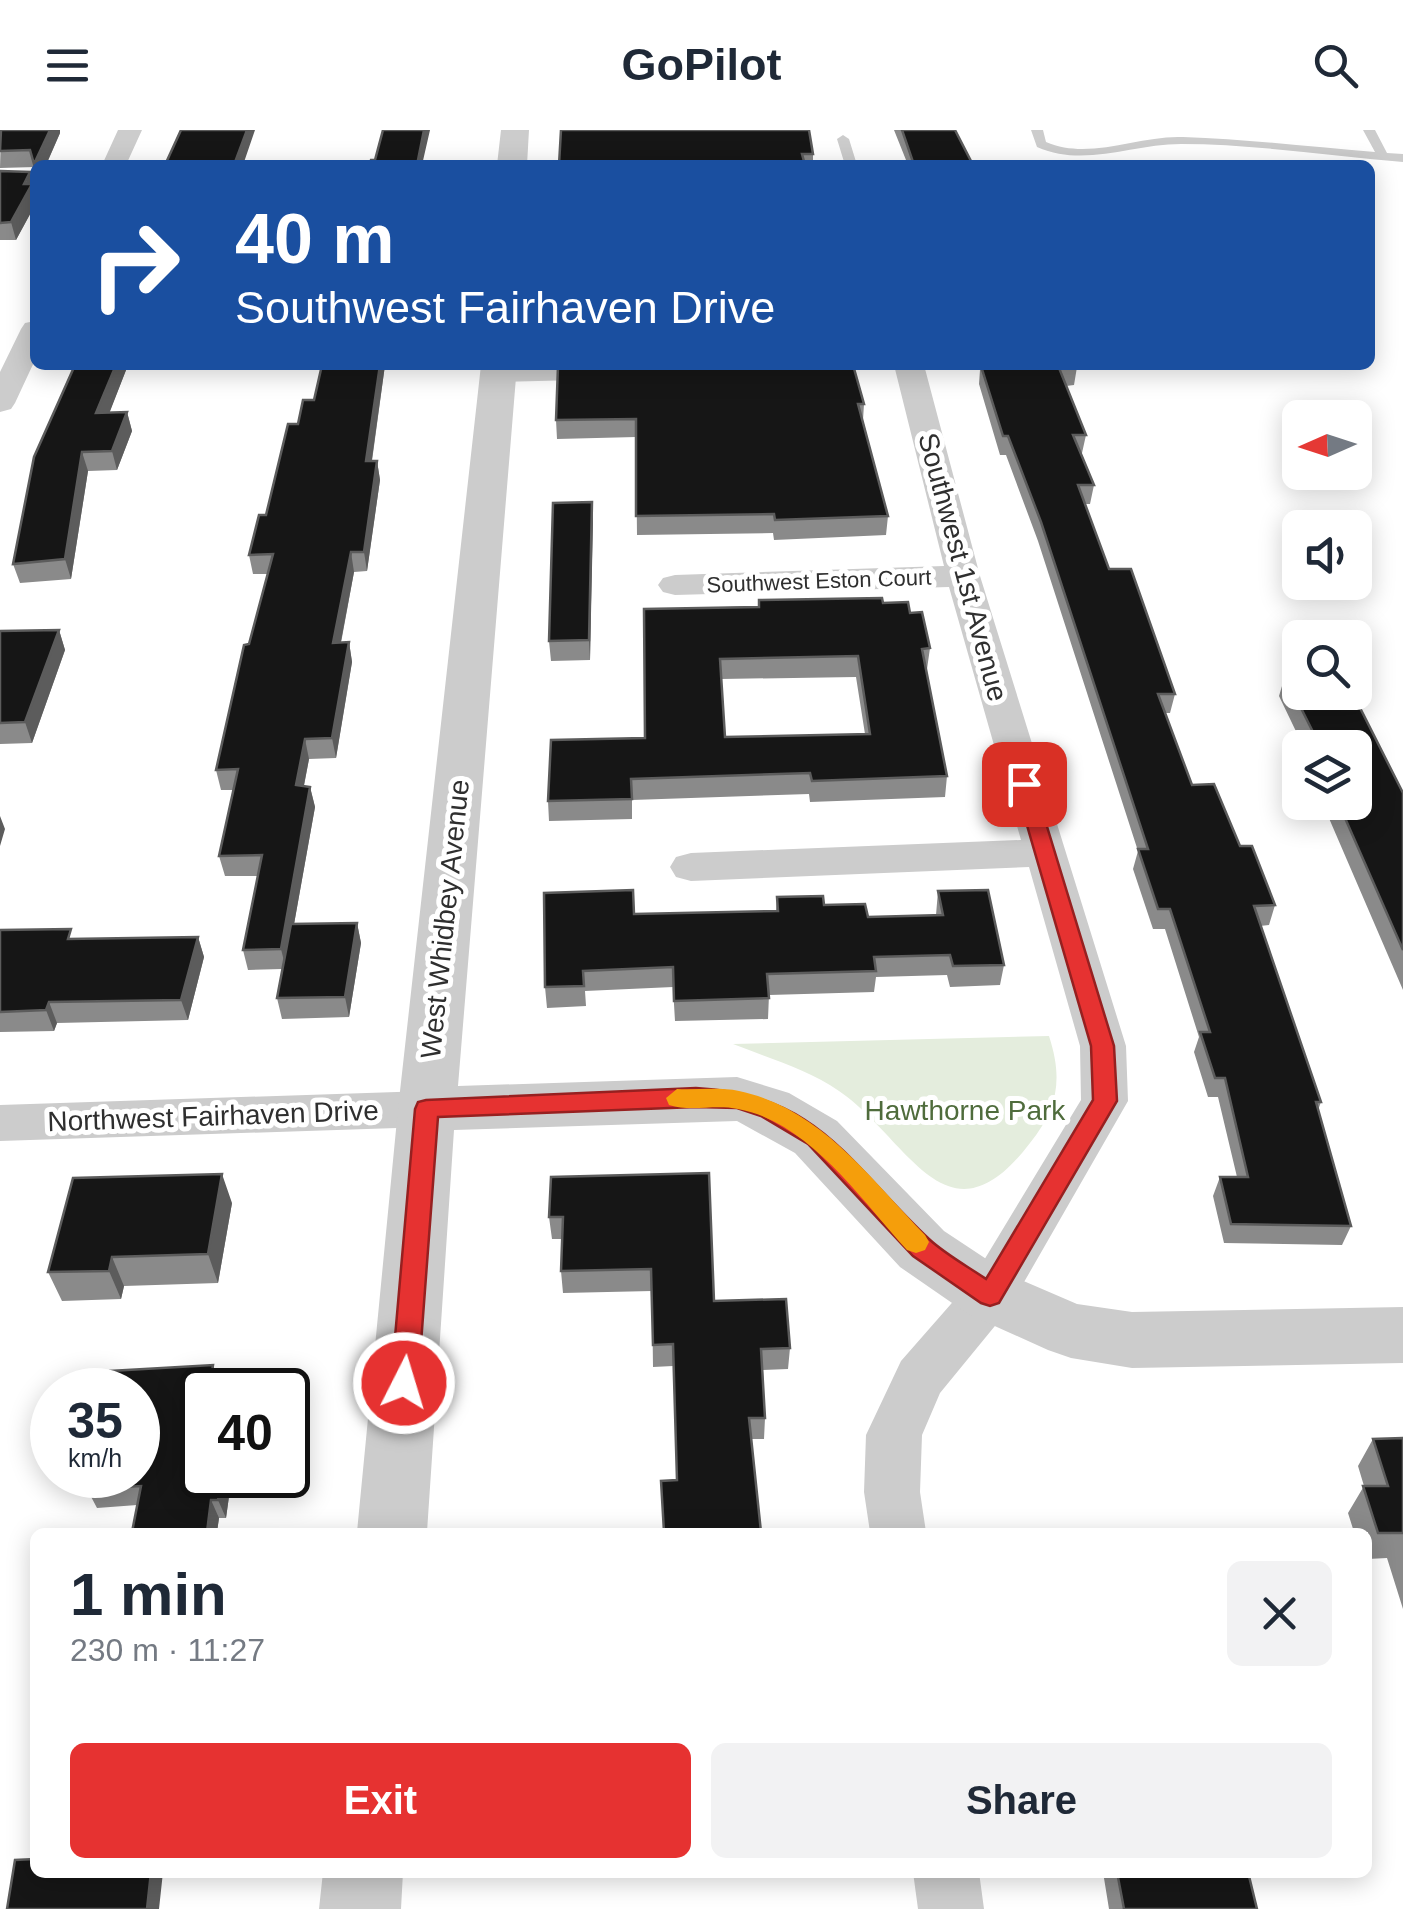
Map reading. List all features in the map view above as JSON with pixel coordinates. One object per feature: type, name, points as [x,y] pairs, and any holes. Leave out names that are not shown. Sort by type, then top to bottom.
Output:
[{"type":"street","points":[[116,160],[130,130]]},
{"type":"street","points":[[512,160],[515,130]]},
{"type":"street","points":[[0,403],[9,364],[30,336]]},
{"type":"street","name":"West Whidbey Avenue","points":[[392,1528],[426,1109],[499,370]]},
{"type":"street","name":"Southwest 1st Avenue","points":[[897,1528],[892,1492],[894,1435],[920,1378],[990,1295],[1105,1101],[1102,1046],[964,576],[910,370]]},
{"type":"street","name":"Southwest Eston Court","points":[[674,586],[964,576]]},
{"type":"street","points":[[691,866],[1045,853]]},
{"type":"street","points":[[426,1109],[737,1099],[769,1109],[816,1137],[922,1249],[990,1295],[1071,1331],[1132,1340],[1403,1334]]},
{"type":"street","name":"Northwest Fairhaven Drive","points":[[0,1123],[426,1109]]},
{"type":"street","points":[[360,1909],[363,1878]]},
{"type":"street","points":[[947,1878],[951,1909]]},
{"type":"lane","points":[[1037,130],[1041,144],[1058,151],[1098,152],[1179,135],[1403,158]]},
{"type":"lane","points":[[1369,130],[1383,156]]},
{"type":"lane","points":[[843,139],[849,160]]},
{"type":"green space","name":"Hawthorne Park","points":[[1049,1036],[1057,1080],[1047,1118],[1001,1174],[975,1188],[952,1187],[930,1176],[864,1111],[827,1083],[733,1044]]},
{"type":"building","points":[[1,130],[50,130],[36,160],[30,150],[0,151]]},
{"type":"building","points":[[181,130],[247,130],[236,160],[167,160]]},
{"type":"building","points":[[383,130],[424,130],[418,160],[375,160]]},
{"type":"building","points":[[561,130],[809,130],[813,154],[802,154],[804,160],[559,160]]},
{"type":"building","points":[[902,130],[955,130],[970,160],[912,160]]},
{"type":"building","points":[[0,171],[30,172],[24,184],[30,184],[30,188],[11,222],[0,223]]},
{"type":"building","points":[[73,370],[114,370],[96,413],[127,412],[112,451],[82,452],[65,559],[13,564],[34,457]]},
{"type":"building","points":[[321,370],[379,370],[366,461],[377,461],[364,552],[351,552],[333,643],[349,642],[332,738],[305,739],[296,785],[310,787],[281,949],[243,950],[262,855],[219,856],[238,769],[216,770],[244,645],[249,644],[273,554],[249,555],[259,515],[266,515],[288,424],[298,424],[303,400],[314,400]]},
{"type":"building","points":[[558,370],[854,370],[864,404],[858,404],[888,516],[775,520],[774,514],[636,516],[636,419],[556,420]]},
{"type":"building","points":[[982,370],[1060,370],[1086,435],[1073,435],[1094,485],[1078,485],[1109,569],[1131,569],[1175,694],[1158,694],[1192,785],[1214,784],[1240,846],[1252,846],[1275,905],[1254,906],[1321,1102],[1316,1102],[1351,1226],[1231,1224],[1220,1177],[1248,1177],[1225,1078],[1215,1078],[1200,1032],[1210,1032],[1170,909],[1158,909],[1138,849],[1148,849],[1041,522],[1008,436],[1003,436]]},
{"type":"building","points":[[592,502],[589,640],[549,641],[553,503]]},
{"type":"building","points":[[882,598],[883,603],[908,602],[910,613],[922,612],[930,648],[922,649],[947,776],[812,781],[810,773],[631,779],[632,799],[548,801],[551,740],[645,738],[644,609],[759,607],[759,600]],"holes":[[[858,656],[870,734],[725,737],[720,659]]]},
{"type":"building","points":[[59,630],[25,722],[0,723],[0,631]]},
{"type":"building","points":[[1302,710],[1361,710],[1371,730],[1312,730]]},
{"type":"building","points":[[1372,732],[1403,793],[1403,950],[1346,820],[1372,820]]},
{"type":"building","points":[[633,890],[634,914],[778,911],[777,897],[823,896],[824,905],[865,904],[868,917],[943,915],[938,891],[988,890],[1004,965],[953,966],[950,955],[874,957],[876,971],[767,974],[769,998],[674,1001],[673,967],[583,971],[584,986],[545,987],[544,893]]},
{"type":"building","points":[[357,923],[345,997],[277,998],[291,924]]},
{"type":"building","points":[[71,929],[68,939],[198,937],[181,1000],[49,1002],[46,1010],[0,1012],[0,930]]},
{"type":"building","points":[[709,1173],[714,1301],[786,1299],[790,1348],[761,1349],[765,1418],[749,1418],[761,1528],[664,1528],[661,1481],[677,1480],[673,1344],[653,1345],[651,1269],[561,1271],[563,1217],[549,1217],[551,1177]]},
{"type":"building","points":[[222,1174],[208,1254],[112,1257],[109,1271],[48,1272],[73,1178]]},
{"type":"building","points":[[213,1365],[180,1368],[180,1498],[218,1498],[211,1500],[208,1528],[133,1528],[139,1498],[160,1498],[160,1368]]},
{"type":"building","points":[[1403,1438],[1403,1533],[1378,1533],[1363,1486],[1388,1486],[1373,1439]]},
{"type":"building","points":[[30,1859],[30,1878],[150,1878],[147,1909],[7,1909],[15,1860]]},
{"type":"building","points":[[1118,1878],[1249,1878],[1257,1909],[1124,1909]]},
{"type":"slow traffic","points":[[677,1098],[737,1099],[769,1109],[816,1137],[916,1242]]},
{"type":"route","points":[[404,1383],[426,1109],[696,1098],[737,1099],[769,1109],[816,1137],[922,1249],[990,1295],[1105,1101],[1102,1046],[1024,784]]}]
